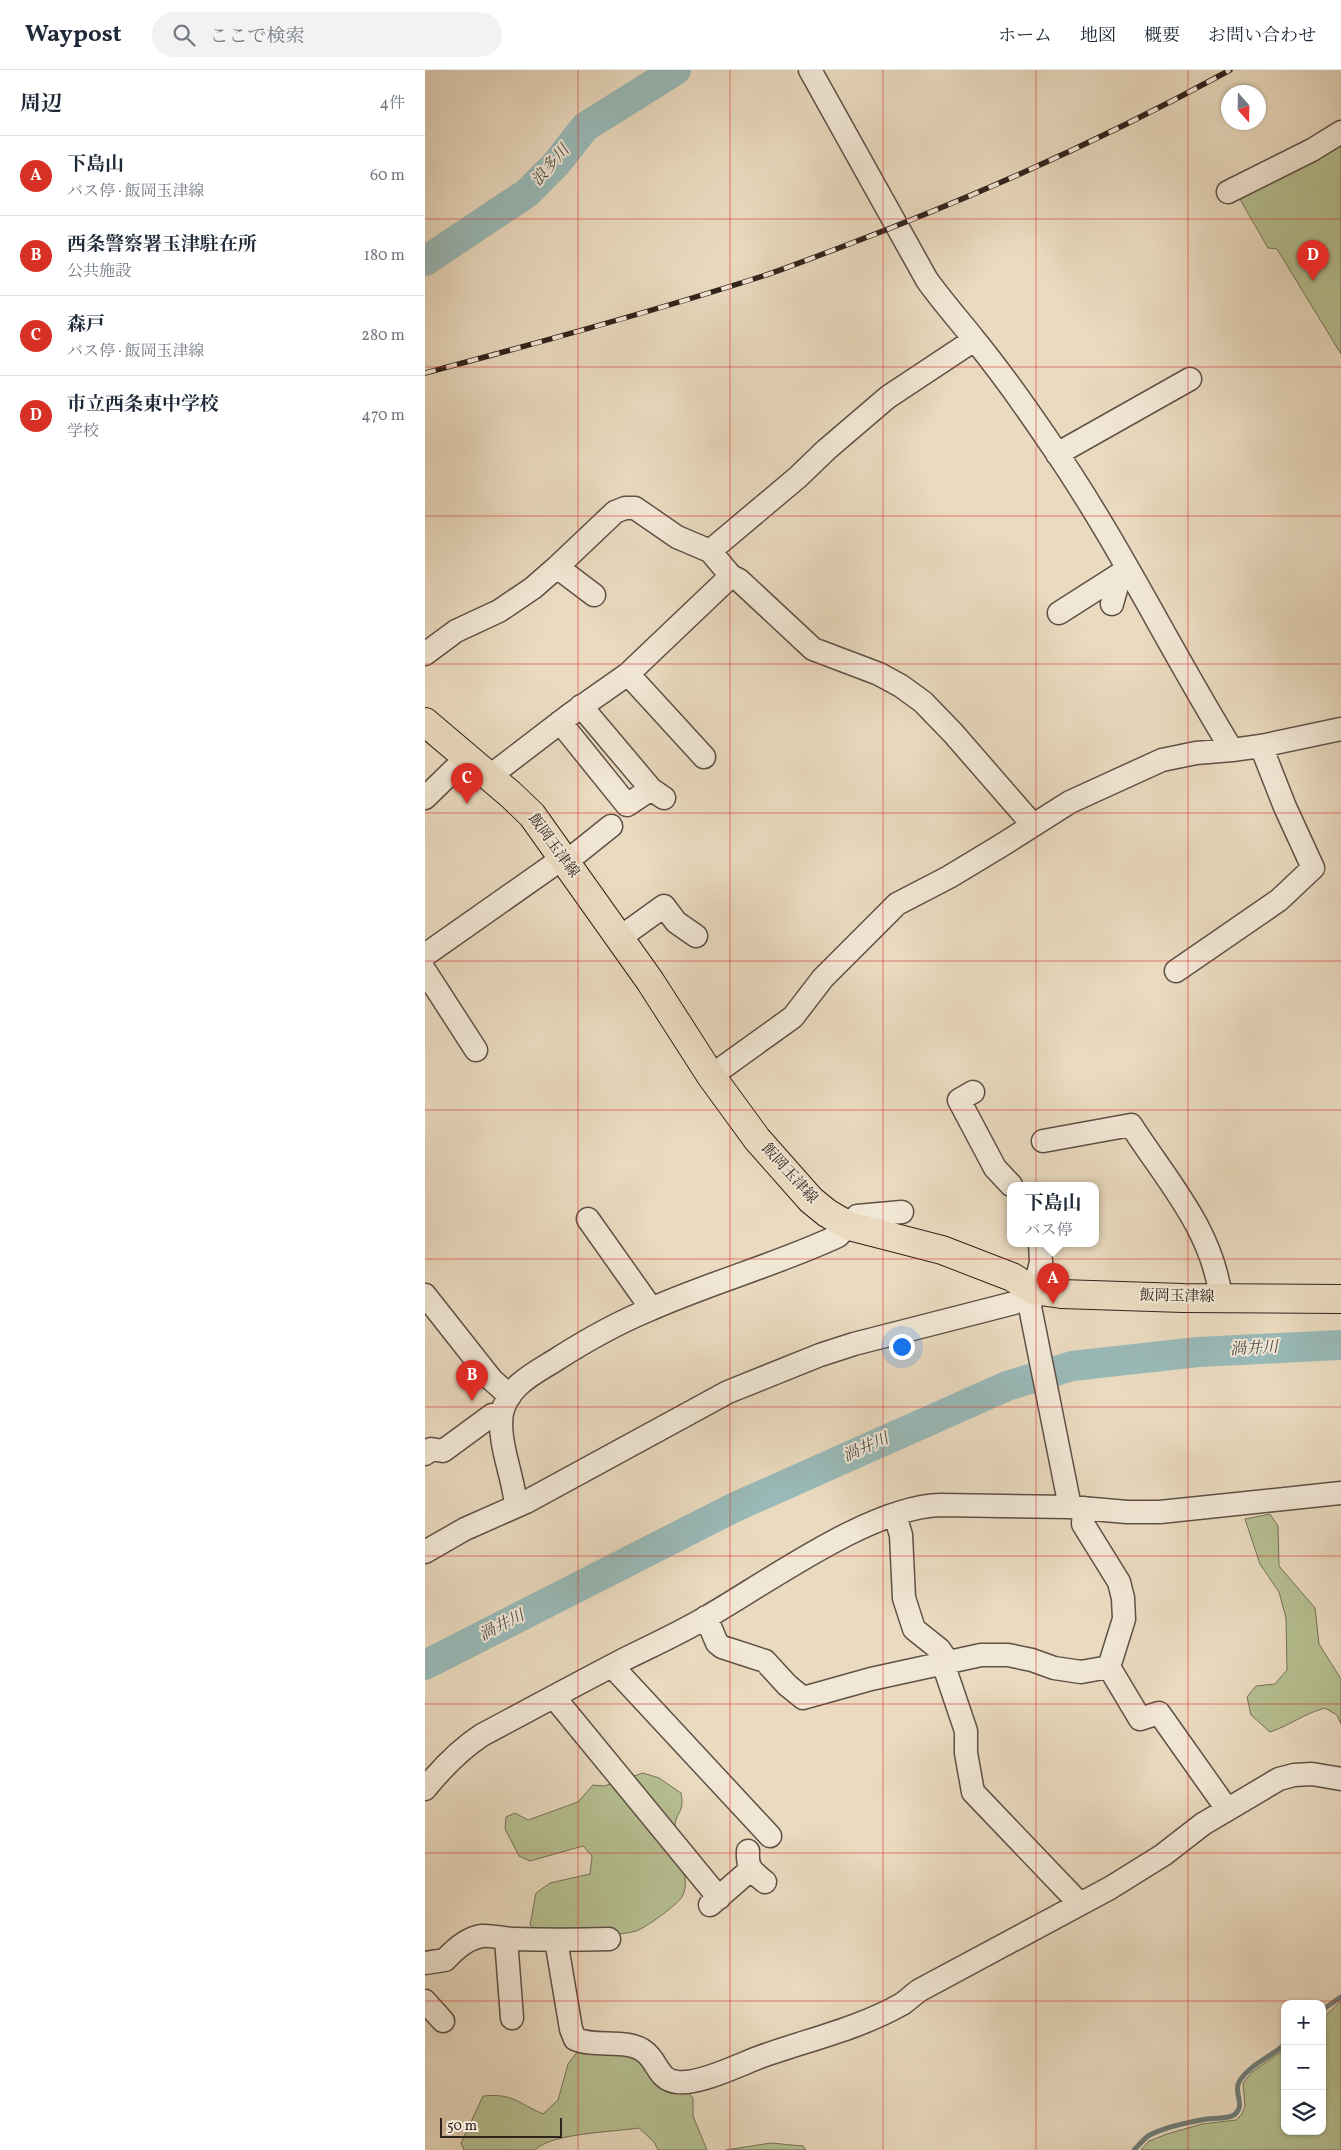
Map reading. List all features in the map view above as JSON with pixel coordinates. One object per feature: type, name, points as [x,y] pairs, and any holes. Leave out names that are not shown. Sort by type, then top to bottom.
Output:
[{"type":"main road","name":"飯岡玉津線","points":[[425,722],[532,815],[649,981],[711,1076],[757,1138],[811,1200],[827,1213],[849,1226],[942,1250],[1012,1277],[1031,1299],[1061,1294],[1341,1299]]},
{"type":"street","points":[[809,70],[927,280],[947,308],[974,340],[1057,454],[1124,572],[1232,750]]},
{"type":"street","points":[[1228,192],[1312,150],[1341,132]]},
{"type":"street","points":[[710,551],[798,477],[826,450],[888,397],[974,340]]},
{"type":"street","points":[[1057,454],[1190,379]]},
{"type":"street","points":[[425,654],[456,631],[499,611],[533,588],[615,512],[625,508],[635,508],[677,537],[710,551],[731,576],[739,580],[813,649],[879,674],[923,702],[953,733],[1033,826]]},
{"type":"street","points":[[557,567],[594,595]]},
{"type":"street","points":[[1112,604],[1124,572]]},
{"type":"street","points":[[1059,613],[1124,572]]},
{"type":"street","points":[[489,776],[581,706],[627,674],[731,576]]},
{"type":"street","points":[[627,674],[704,757]]},
{"type":"street","points":[[560,722],[627,805],[657,794],[581,706]]},
{"type":"street","points":[[711,1076],[793,1017],[823,978],[897,904],[949,877],[1070,802],[1162,760],[1196,753],[1261,746],[1341,729]]},
{"type":"street","points":[[1175,971],[1279,900],[1313,868],[1285,807],[1261,746]]},
{"type":"street","points":[[425,798],[467,757]]},
{"type":"street","points":[[425,956],[611,826]]},
{"type":"street","points":[[619,939],[664,906],[676,922],[696,936]]},
{"type":"street","points":[[425,971],[476,1050]]},
{"type":"street","points":[[973,1092],[959,1100],[995,1168],[1008,1182]]},
{"type":"street","points":[[1043,1141],[1131,1125],[1159,1168],[1184,1200],[1196,1223],[1218,1276],[1221,1298]]},
{"type":"street","points":[[425,1454],[431,1449],[443,1451],[506,1405],[522,1381],[593,1336],[651,1308],[839,1236],[857,1216],[902,1212]]},
{"type":"street","points":[[588,1219],[651,1308]]},
{"type":"street","points":[[1041,1247],[1041,1262],[1031,1299],[1053,1422],[1083,1524],[1119,1582],[1123,1598],[1124,1620],[1109,1667],[1140,1719],[1159,1713],[1227,1809]]},
{"type":"street","points":[[425,1295],[492,1380],[506,1405],[503,1450],[515,1487],[516,1506]]},
{"type":"street","points":[[425,1552],[465,1529],[516,1506],[728,1392],[820,1355],[1031,1299]]},
{"type":"street","points":[[425,1789],[449,1760],[463,1747],[482,1735],[706,1618],[815,1552],[863,1527],[895,1514],[924,1505],[1077,1508],[1127,1512],[1160,1512],[1341,1492]]},
{"type":"street","points":[[895,1514],[901,1535],[904,1598],[914,1629],[939,1649],[944,1656],[944,1662],[965,1725],[966,1753],[973,1792],[1080,1904]]},
{"type":"street","points":[[706,1618],[717,1643],[723,1648],[765,1661],[787,1685],[803,1698],[871,1678],[981,1655],[1008,1655],[1032,1660],[1054,1668],[1081,1672],[1109,1667]]},
{"type":"street","points":[[611,1666],[769,1836]]},
{"type":"street","points":[[554,1697],[714,1902],[754,1868]]},
{"type":"street","points":[[556,1940],[571,2030],[575,2039],[589,2044],[613,2044],[633,2047],[645,2052],[661,2075],[669,2080],[688,2082],[795,2044],[831,2035],[904,2002],[920,1990],[1080,1904],[1163,1855],[1203,1824],[1279,1779],[1287,1776],[1312,1774],[1341,1779]]},
{"type":"street","points":[[425,1963],[445,1960],[453,1950],[469,1940],[483,1936],[505,1939],[609,1939]]},
{"type":"street","points":[[505,1939],[512,2018]]},
{"type":"street","points":[[425,2001],[443,2021]]},
{"type":"green space","points":[[1341,138],[1341,354],[1277,249],[1268,248],[1237,194]]},
{"type":"green space","points":[[1270,1514],[1278,1526],[1279,1566],[1315,1608],[1319,1644],[1341,1679],[1341,1724],[1337,1715],[1325,1708],[1270,1732],[1251,1715],[1247,1697],[1256,1686],[1275,1684],[1287,1670],[1286,1618],[1279,1592],[1260,1564],[1245,1519]]},
{"type":"green space","points":[[643,1773],[659,1778],[681,1793],[682,1804],[676,1821],[675,1834],[685,1881],[682,1897],[674,1906],[653,1921],[636,1931],[627,1933],[574,1935],[549,1933],[540,1931],[530,1925],[536,1893],[550,1883],[590,1874],[592,1856],[583,1846],[530,1861],[519,1856],[505,1829],[506,1817],[515,1813],[528,1820],[578,1802],[593,1785],[604,1786]]},
{"type":"green space","points":[[1341,2001],[1341,2150],[1141,2150],[1149,2141],[1167,2134],[1202,2124],[1236,2120],[1242,2114],[1245,2106],[1243,2083],[1252,2072],[1281,2052],[1281,2135],[1326,2135],[1326,2015]]},
{"type":"green space","points":[[623,2049],[686,2090],[693,2098],[693,2116],[707,2150],[658,2150],[654,2142],[639,2128],[568,2137],[543,2144],[535,2150],[464,2150],[461,2143],[483,2096],[509,2097],[543,2114],[558,2100],[568,2064],[578,2051]]},
{"type":"green space","points":[[771,2143],[803,2146],[806,2150],[726,2150]]},
{"type":"waterway","name":"浪多川","points":[[425,261],[527,193],[556,164],[585,127],[676,70]]},
{"type":"waterway","name":"渦井川","points":[[425,1665],[733,1508],[1007,1386],[1072,1366],[1198,1352],[1341,1345]]},
{"type":"waterway","points":[[1326,2007],[1341,1997]]},
{"type":"waterway","points":[[1134,2150],[1148,2136],[1161,2130],[1177,2125],[1234,2115],[1238,2111],[1240,2103],[1238,2090],[1240,2080],[1255,2065],[1284,2045]]},
{"type":"railway","points":[[425,373],[637,315],[763,276],[894,227],[1040,165],[1136,119],[1230,70]]},
{"type":"place","name":"市立西条東中学校","points":[[1313,281]]},
{"type":"place","name":"森戸","points":[[467,804]]},
{"type":"place","name":"下島山","points":[[1053,1304]]},
{"type":"place","name":"西条警察署玉津駐在所","points":[[472,1401]]}]
